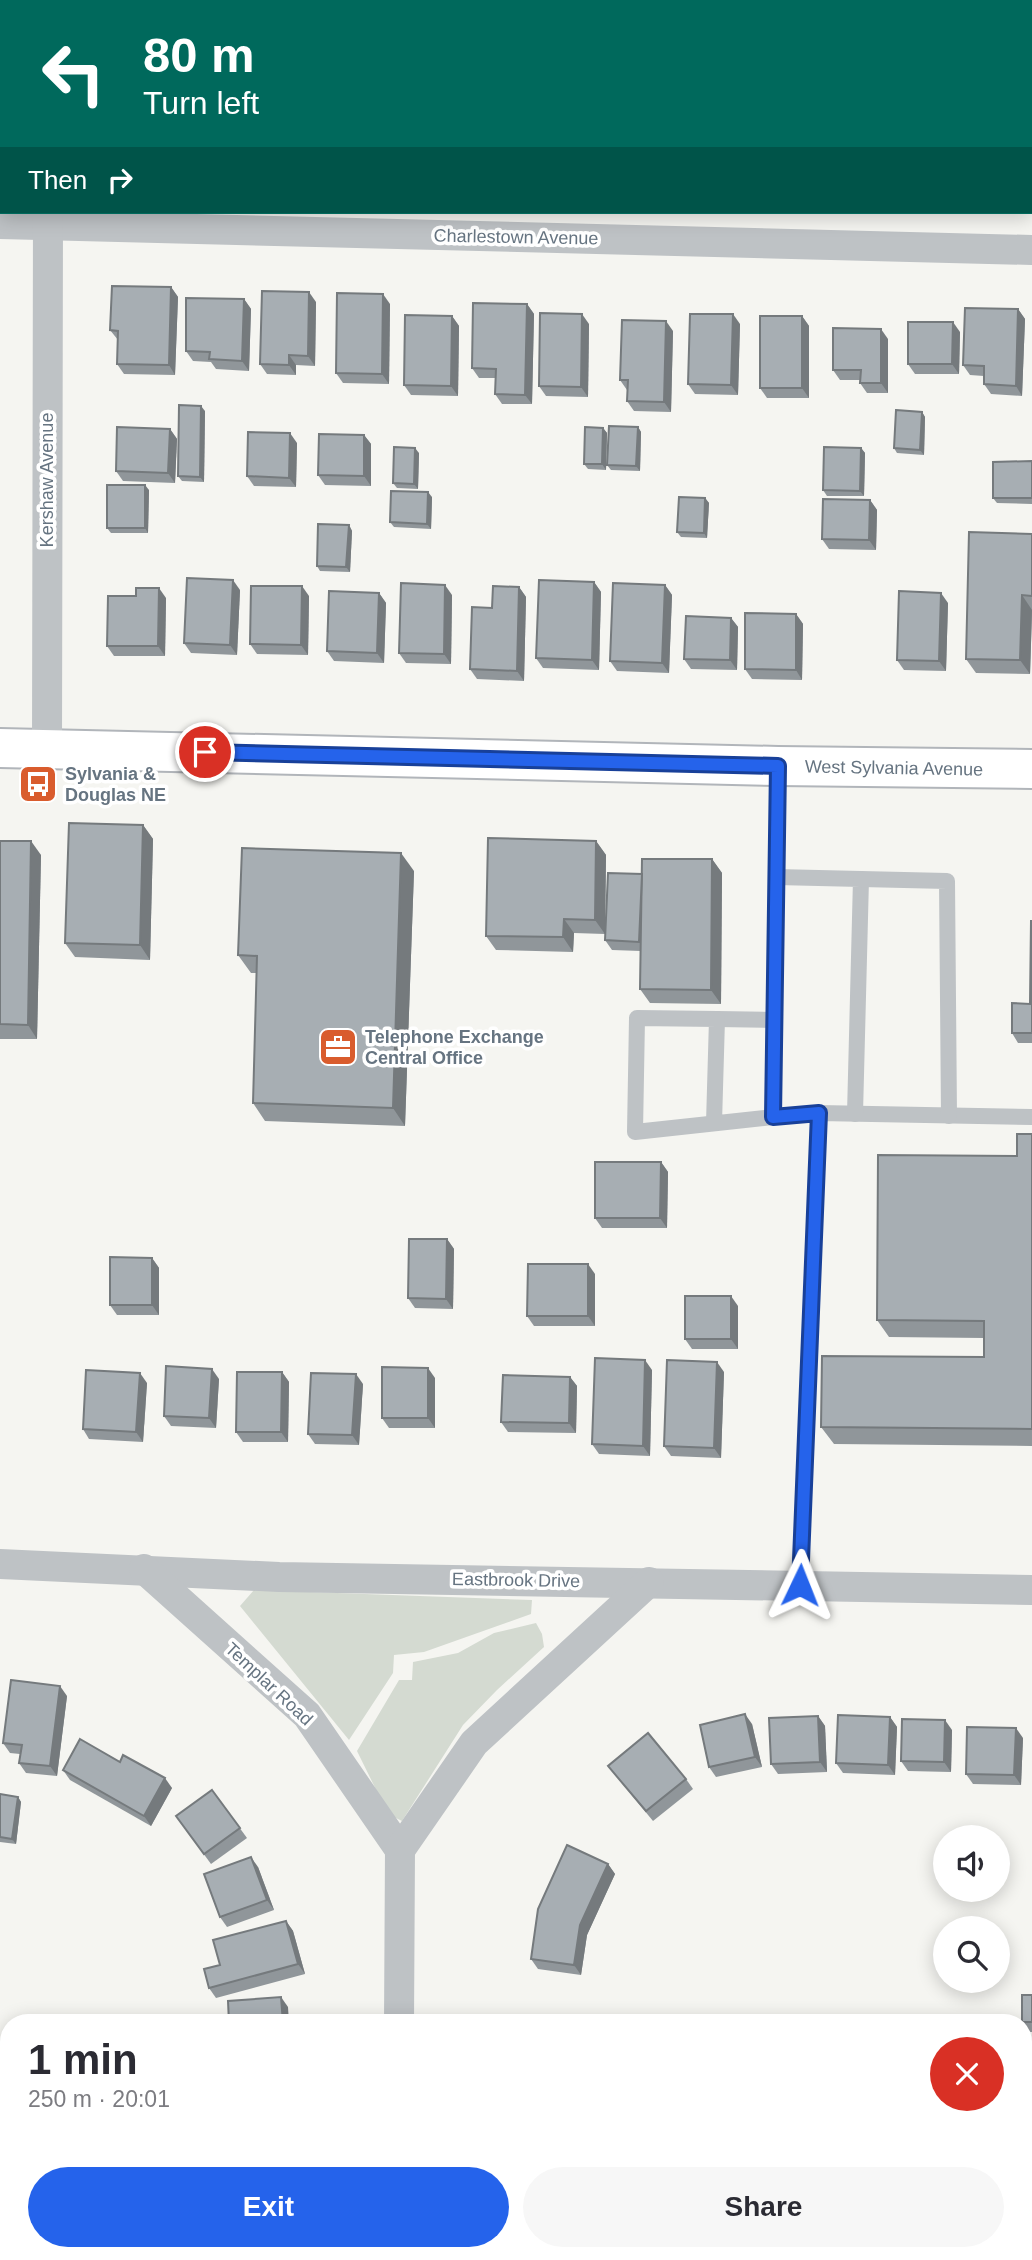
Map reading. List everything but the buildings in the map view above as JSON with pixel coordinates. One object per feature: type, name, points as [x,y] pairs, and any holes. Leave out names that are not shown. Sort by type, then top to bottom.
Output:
[{"type":"main road","name":"West Sylvania Avenue","points":[[0,748],[778,766],[1032,769]]},
{"type":"street","name":"Charlestown Avenue","points":[[0,224],[48,218],[1032,250]]},
{"type":"street","name":"Kershaw Avenue","points":[[47,749],[48,218]]},
{"type":"street","name":"Eastbrook Drive","points":[[0,1564],[279,1577],[1032,1590]]},
{"type":"street","name":"Templar Road","points":[[144,1569],[307,1715],[400,1850]]},
{"type":"street","points":[[399,2014],[400,1850],[474,1743],[649,1582]]},
{"type":"lane","points":[[773,1117],[778,766]]},
{"type":"lane","points":[[776,877],[947,880],[949,1116]]},
{"type":"lane","points":[[855,1114],[862,880]]},
{"type":"lane","points":[[774,1020],[637,1018],[635,1132],[819,1113],[1032,1117]]},
{"type":"lane","points":[[714,1123],[717,1019]]},
{"type":"lane","points":[[800,1585],[819,1113]]},
{"type":"shaded area","points":[[254,1590],[532,1600],[531,1614],[424,1652],[394,1655],[393,1673],[349,1740],[240,1606]]},
{"type":"shaded area","points":[[536,1623],[542,1634],[544,1647],[463,1725],[402,1821],[388,1814],[357,1751],[399,1680],[412,1680],[413,1662],[458,1653],[494,1633]]},
{"type":"place","name":"Sylvania & Douglas NE","points":[[38,784]]},
{"type":"place","name":"Telephone Exchange Central Office","points":[[338,1047]]},
{"type":"route","points":[[205,752],[778,766],[773,1117],[819,1113],[800,1585]]}]
